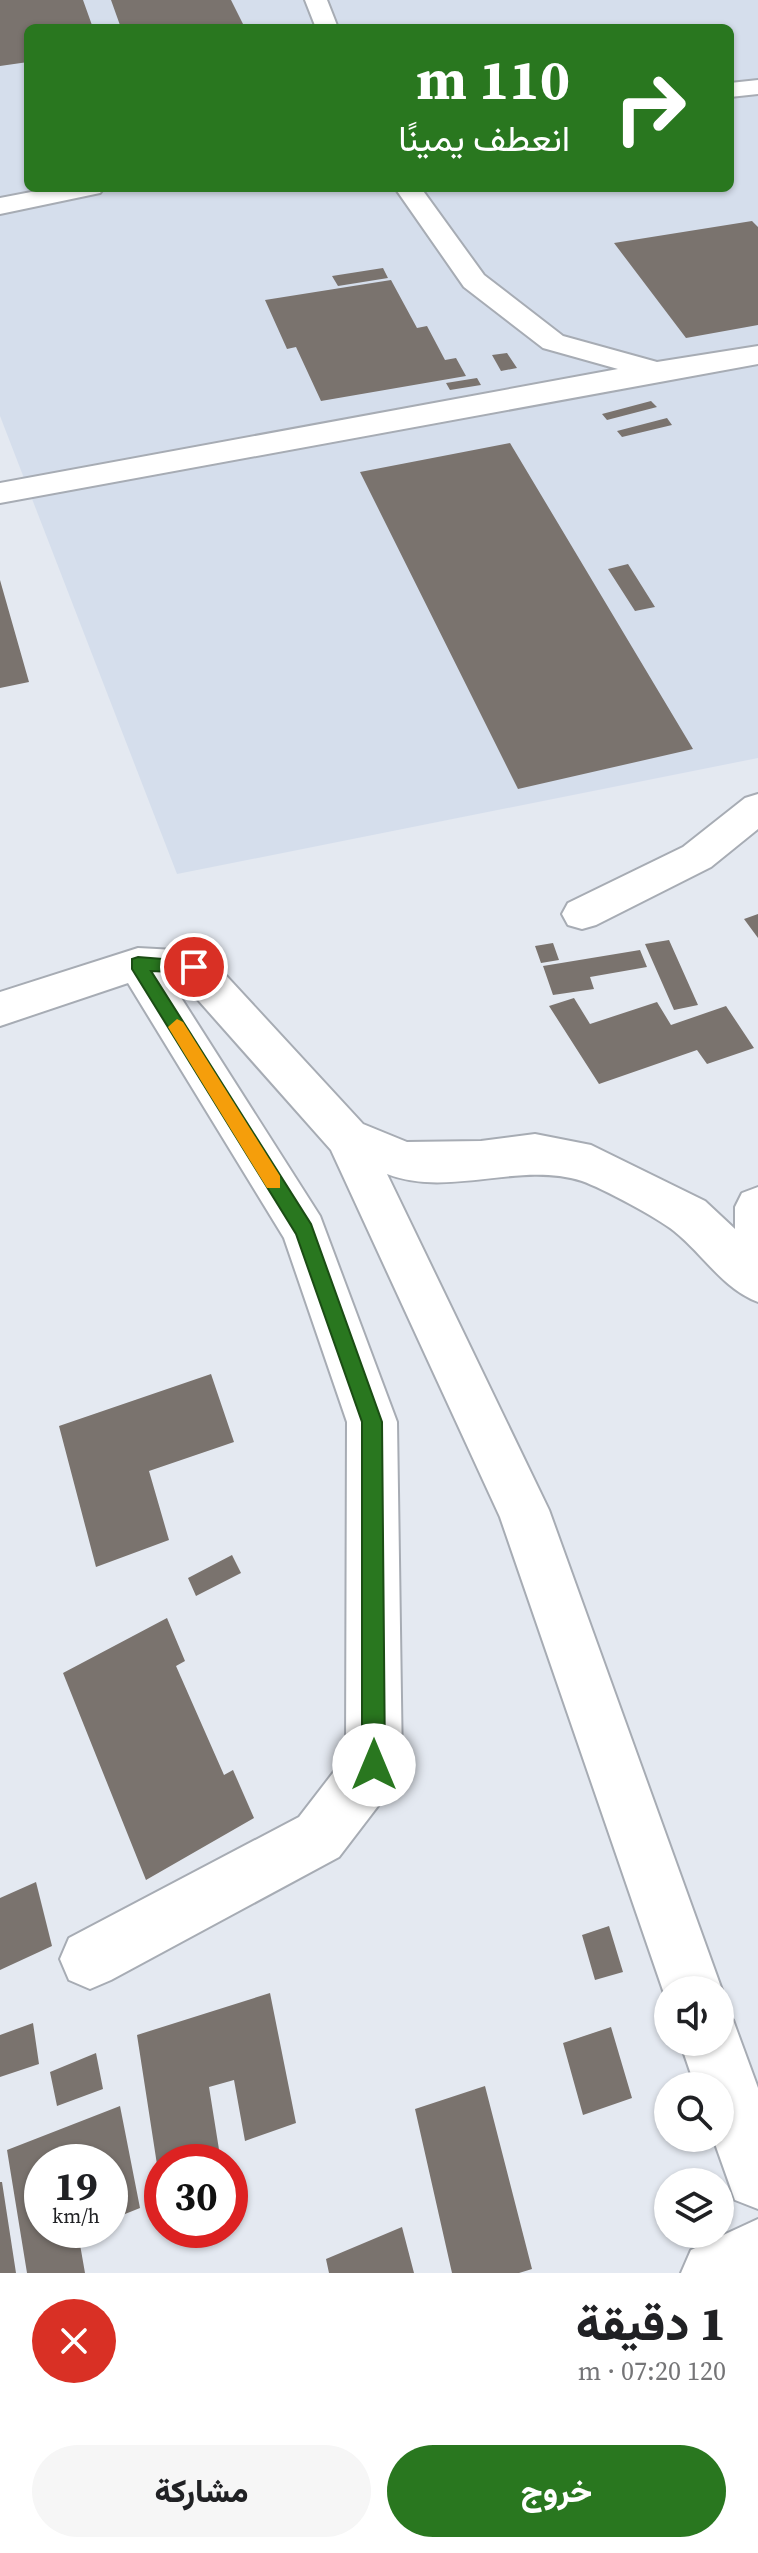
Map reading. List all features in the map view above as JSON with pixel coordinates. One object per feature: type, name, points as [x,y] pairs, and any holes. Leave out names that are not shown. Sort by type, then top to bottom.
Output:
[{"type":"street","points":[[316,0],[325,24]]},
{"type":"street","points":[[734,90],[758,87]]},
{"type":"street","points":[[0,206],[71,192]]},
{"type":"street","points":[[411,192],[474,281],[553,342],[656,371]]},
{"type":"street","points":[[0,493],[656,371],[758,355]]},
{"type":"street","points":[[582,914],[697,857],[758,808]]},
{"type":"street","points":[[0,1009],[138,964],[194,967],[347,1137],[523,1510],[687,1976]]},
{"type":"street","points":[[90,1959],[319,1837],[374,1765],[372,1422],[304,1230],[138,964]]},
{"type":"street","points":[[347,1137],[405,1161],[481,1160],[535,1153],[591,1164],[689,1215],[758,1281]]},
{"type":"street","points":[[758,1207],[758,1251]]},
{"type":"street","points":[[716,2056],[758,2177]]},
{"type":"street","points":[[714,2273],[758,2252]]},
{"type":"shaded area","points":[[0,0],[758,0],[758,758],[177,874],[0,416]]},
{"type":"building","points":[[0,0],[83,0],[92,24],[24,24],[24,63],[0,66]]},
{"type":"building","points":[[111,0],[231,0],[243,24],[120,24]]},
{"type":"building","points":[[752,221],[758,227],[758,325],[686,338],[614,243]]},
{"type":"building","points":[[383,268],[388,278],[338,286],[332,276]]},
{"type":"building","points":[[391,280],[417,328],[427,326],[445,360],[456,358],[466,376],[321,401],[296,347],[287,349],[265,300]]},
{"type":"building","points":[[507,353],[517,368],[501,371],[492,355]]},
{"type":"building","points":[[477,378],[481,385],[450,390],[446,383]]},
{"type":"building","points":[[651,401],[657,407],[607,420],[602,414]]},
{"type":"building","points":[[667,418],[672,425],[622,437],[617,431]]},
{"type":"building","points":[[510,443],[693,749],[518,789],[360,472]]},
{"type":"building","points":[[628,564],[655,607],[635,611],[608,569]]},
{"type":"building","points":[[0,580],[29,682],[0,688]]},
{"type":"building","points":[[758,914],[758,938],[744,919]]},
{"type":"building","points":[[669,940],[698,1005],[674,1010],[645,944]]},
{"type":"building","points":[[553,943],[559,960],[541,963],[535,946]]},
{"type":"building","points":[[640,950],[647,967],[590,977],[594,989],[553,995],[543,966]]},
{"type":"building","points":[[574,998],[590,1024],[657,1002],[671,1025],[726,1006],[754,1048],[707,1064],[697,1050],[599,1084],[549,1006]]},
{"type":"building","points":[[211,1374],[234,1442],[149,1471],[169,1540],[96,1567],[59,1426]]},
{"type":"building","points":[[232,1555],[241,1573],[196,1596],[188,1578]]},
{"type":"building","points":[[167,1618],[185,1661],[176,1666],[224,1775],[233,1770],[254,1818],[146,1880],[63,1673]]},
{"type":"building","points":[[36,1882],[52,1946],[0,1970],[0,1898]]},
{"type":"building","points":[[609,1926],[623,1972],[595,1980],[582,1935]]},
{"type":"building","points":[[270,1993],[296,2123],[245,2141],[234,2080],[209,2087],[218,2144],[154,2144],[137,2035]]},
{"type":"building","points":[[33,2023],[39,2064],[0,2077],[0,2035]]},
{"type":"building","points":[[611,2027],[632,2098],[583,2115],[563,2043]]},
{"type":"building","points":[[96,2053],[103,2089],[57,2106],[50,2072]]},
{"type":"building","points":[[485,2086],[532,2269],[519,2273],[452,2273],[415,2109]]},
{"type":"building","points":[[120,2106],[127,2144],[24,2144],[24,2248],[81,2248],[85,2273],[27,2273],[7,2150]]},
{"type":"building","points":[[128,2147],[140,2208],[128,2213]]},
{"type":"building","points":[[2,2182],[16,2273],[0,2273]]},
{"type":"building","points":[[402,2227],[414,2273],[329,2273],[326,2259]]},
{"type":"slow traffic","points":[[177,1027],[274,1182]]},
{"type":"route","points":[[194,967],[138,964],[304,1230],[372,1422],[374,1765]]}]
